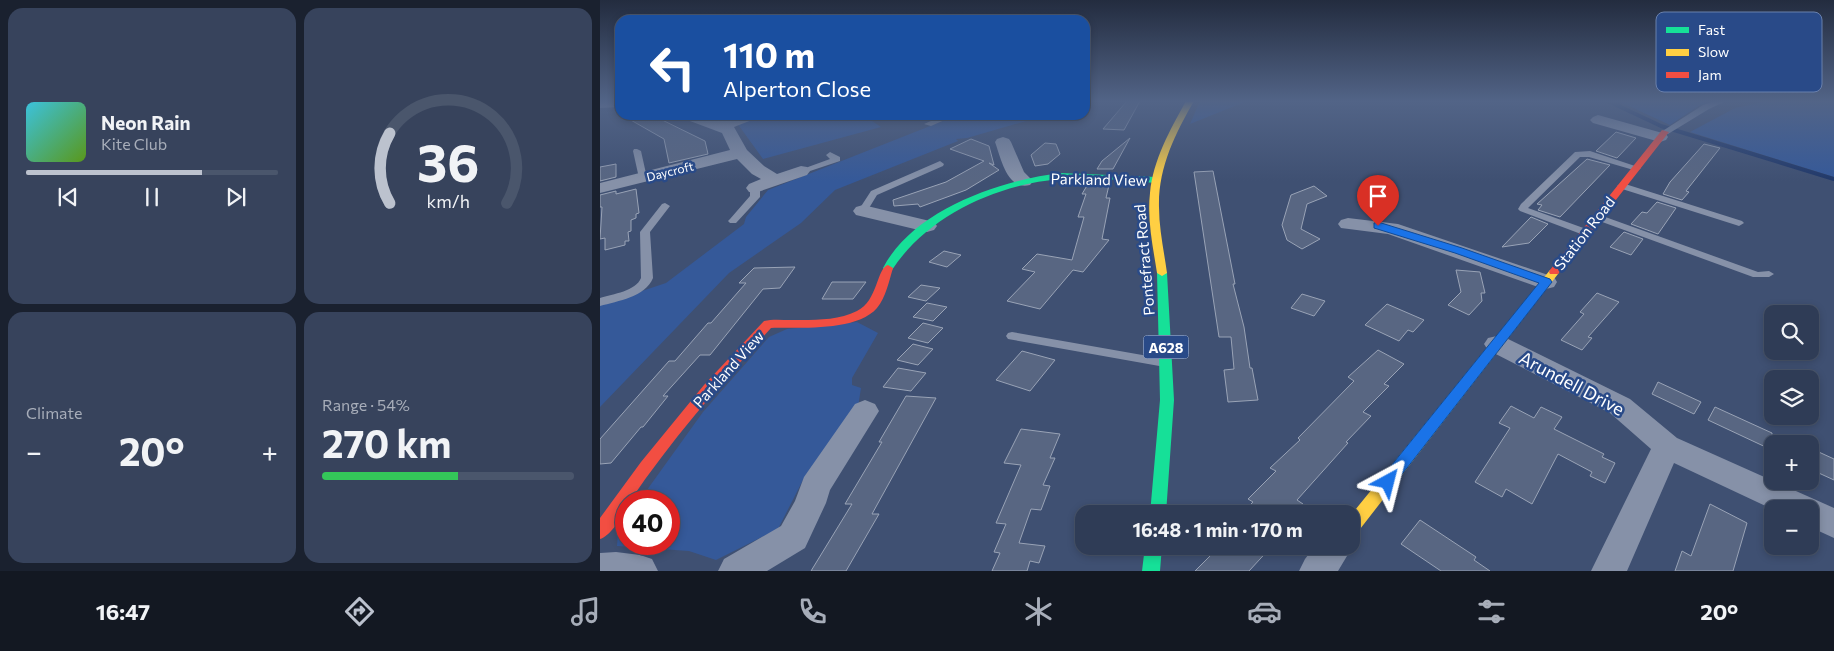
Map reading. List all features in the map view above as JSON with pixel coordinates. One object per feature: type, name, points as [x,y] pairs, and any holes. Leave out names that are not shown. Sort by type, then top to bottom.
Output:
[{"type":"main road","name":"Pontefract Road","points":[[1159,505],[1164,457],[1167,363],[1163,282],[1154,222],[1153,200],[1156,180],[1167,147],[1177,128]]},
{"type":"main road","name":"Station Road","points":[[1360,517],[1662,135]]},
{"type":"main road","name":"Parkland View","points":[[600,532],[646,466],[709,388],[768,324],[819,322],[846,318],[866,311],[877,299],[892,260],[927,226],[972,200],[1024,181],[1051,177],[1156,180]]},
{"type":"main road","points":[[1151,571],[1153,555]]},
{"type":"street","points":[[724,128],[728,130],[740,153],[758,170],[775,180]]},
{"type":"street","points":[[1636,128],[1662,135]]},
{"type":"street","points":[[1004,142],[1016,174],[1024,181]]},
{"type":"street","name":"Daycroft","points":[[600,188],[740,153]]},
{"type":"street","points":[[755,188],[801,171]]},
{"type":"street","points":[[862,211],[927,226]]},
{"type":"street","points":[[1348,224],[1391,228],[1546,282]]},
{"type":"street","name":"Arundell Drive","points":[[1497,344],[1620,406],[1667,446],[1784,500]]},
{"type":"street","points":[[736,571],[793,537],[810,503],[815,486],[865,411]]},
{"type":"street","points":[[1609,571],[1667,446]]},
{"type":"street","points":[[1819,516],[1834,523]]},
{"type":"street","points":[[1317,571],[1329,555]]},
{"type":"street","points":[[600,570],[616,568],[640,571]]},
{"type":"lane","name":"Station Road","points":[[1662,135],[1673,128]]},
{"type":"lane","points":[[637,151],[643,178]]},
{"type":"lane","points":[[1586,232],[1528,212],[1523,209],[1524,206],[1578,154],[1590,154],[1637,168]]},
{"type":"lane","points":[[801,171],[837,159],[830,155]]},
{"type":"lane","points":[[862,211],[874,193],[940,164]]},
{"type":"lane","points":[[1622,186],[1739,223]]},
{"type":"lane","points":[[733,221],[755,197],[755,188]]},
{"type":"lane","points":[[600,302],[632,292],[644,285],[647,278],[645,232],[665,206]]},
{"type":"lane","points":[[1597,218],[1757,275],[1769,274]]},
{"type":"lane","points":[[1012,336],[1167,363]]},
{"type":"shaded area","points":[[740,128],[879,128],[763,159]]},
{"type":"shaded area","points":[[926,128],[1003,128],[967,138],[956,139],[958,141],[835,190],[801,223],[729,273],[600,407],[600,305],[666,283],[744,224],[746,217],[768,190]]},
{"type":"shaded area","points":[[1698,128],[1834,128],[1834,177],[1690,132]]},
{"type":"shaded area","points":[[857,322],[878,333],[852,378],[852,385],[861,388],[858,407],[803,480],[778,529],[716,560],[689,551],[680,550],[680,490],[647,490],[703,412],[769,337],[787,329]]},
{"type":"building","points":[[644,128],[678,128],[705,141],[708,154],[669,163],[664,139]]},
{"type":"building","points":[[1104,128],[1125,128],[1124,130],[1103,129]]},
{"type":"building","points":[[1616,132],[1636,138],[1617,158],[1596,151]]},
{"type":"building","points":[[1130,138],[1113,169],[1097,169],[1102,161]]},
{"type":"building","points":[[971,139],[989,146],[994,165],[989,163],[999,170],[966,190],[920,207],[918,204],[894,206],[893,200],[946,182],[984,161],[950,149]]},
{"type":"building","points":[[1045,143],[1056,144],[1060,154],[1048,164],[1035,166],[1031,155]]},
{"type":"building","points":[[1704,144],[1720,148],[1686,191],[1689,192],[1682,200],[1663,194],[1670,182]]},
{"type":"building","points":[[1587,159],[1610,165],[1560,217],[1538,210],[1542,205],[1537,204]]},
{"type":"building","points":[[616,164],[616,177],[600,181],[600,167]]},
{"type":"building","points":[[1213,171],[1235,284],[1233,284],[1244,327],[1250,368],[1252,368],[1258,400],[1228,402],[1224,370],[1234,369],[1231,337],[1219,337],[1194,172]]},
{"type":"building","points":[[1088,184],[1109,185],[1106,198],[1110,198],[1102,239],[1109,240],[1083,272],[1073,270],[1040,309],[1007,301],[1035,272],[1022,269],[1037,254],[1072,260],[1084,217],[1078,217],[1086,194],[1082,194]]},
{"type":"building","points":[[1314,186],[1327,196],[1307,204],[1301,229],[1320,239],[1302,249],[1287,240],[1282,225],[1291,195]]},
{"type":"building","points":[[636,189],[639,213],[636,214],[636,218],[631,220],[631,231],[628,232],[629,241],[625,241],[625,245],[605,250],[605,238],[600,239],[602,207],[600,207],[600,195],[616,191],[616,194]]},
{"type":"building","points":[[1657,202],[1676,208],[1658,234],[1631,224],[1642,212],[1647,213]]},
{"type":"building","points":[[1531,217],[1548,224],[1529,243],[1502,247]]},
{"type":"building","points":[[1624,232],[1643,239],[1631,255],[1610,247]]},
{"type":"building","points":[[944,251],[961,255],[947,267],[929,262]]},
{"type":"building","points":[[795,267],[780,288],[763,289],[710,355],[700,355],[663,396],[668,396],[611,463],[600,464],[600,439],[669,361],[675,361],[746,283],[739,283],[754,268]]},
{"type":"building","points":[[1456,270],[1480,272],[1485,293],[1481,293],[1482,301],[1469,315],[1448,305],[1461,292]]},
{"type":"building","points":[[832,282],[866,282],[853,299],[822,299]]},
{"type":"building","points":[[921,285],[940,288],[926,301],[908,297]]},
{"type":"building","points":[[1597,293],[1619,302],[1588,337],[1592,338],[1582,350],[1561,340],[1584,314],[1580,312]]},
{"type":"building","points":[[1302,294],[1325,301],[1314,316],[1291,308]]},
{"type":"building","points":[[927,303],[947,307],[933,321],[913,317]]},
{"type":"building","points":[[1387,304],[1424,320],[1413,332],[1408,330],[1399,341],[1365,325]]},
{"type":"building","points":[[923,323],[943,328],[928,343],[908,338]]},
{"type":"building","points":[[913,344],[933,349],[918,365],[897,360]]},
{"type":"building","points":[[1378,350],[1404,364],[1384,384],[1389,386],[1363,412],[1371,416],[1346,442],[1348,443],[1297,500],[1302,505],[1250,505],[1253,502],[1248,499],[1276,471],[1270,468],[1300,440],[1298,438],[1354,381],[1348,377]]},
{"type":"building","points":[[1022,351],[1055,360],[1030,391],[996,380]]},
{"type":"building","points":[[898,368],[926,373],[911,391],[883,387]]},
{"type":"building","points":[[1658,382],[1701,402],[1694,414],[1652,394]]},
{"type":"building","points":[[906,396],[936,398],[872,514],[879,514],[846,571],[811,571],[852,504],[845,504],[882,442],[879,442]]},
{"type":"building","points":[[1511,406],[1534,418],[1541,407],[1562,417],[1554,429],[1604,454],[1602,457],[1615,463],[1605,483],[1590,476],[1592,472],[1558,454],[1532,504],[1506,489],[1502,497],[1475,482],[1510,428],[1499,423]]},
{"type":"building","points":[[1715,407],[1772,433],[1772,435],[1764,435],[1764,446],[1708,420]]},
{"type":"building","points":[[1021,429],[1060,434],[1050,458],[1055,458],[1043,485],[1050,486],[1041,510],[1031,509],[1019,543],[1045,546],[1039,563],[1030,561],[1027,571],[992,571],[1000,553],[994,552],[1006,524],[996,523],[1021,465],[1004,463]]},
{"type":"building","points":[[1819,452],[1834,459],[1834,480],[1819,473]]},
{"type":"building","points":[[1710,504],[1747,523],[1733,571],[1675,571],[1682,551],[1691,556]]},
{"type":"building","points":[[1420,520],[1476,557],[1474,560],[1490,571],[1441,571],[1401,544]]},
{"type":"building","points":[[1211,555],[1264,555],[1249,571],[1195,571]]},
{"type":"waterway","points":[[1666,128],[1834,179]]},
{"type":"traffic: fast","points":[[888,268],[901,248],[933,222],[978,197],[1010,185],[1061,176],[1156,180]]},
{"type":"traffic: fast","points":[[1159,505],[1167,400],[1162,273]]},
{"type":"traffic: fast","points":[[1151,571],[1153,555]]},
{"type":"traffic: slow","points":[[1162,273],[1154,215],[1154,193],[1164,152],[1175,128]]},
{"type":"traffic: slow","points":[[1360,517],[1554,272]]},
{"type":"traffic: jam","points":[[1554,272],[1665,132]]},
{"type":"traffic: jam","points":[[600,532],[646,466],[709,388],[768,324],[822,323],[850,318],[862,313],[871,307],[877,299],[888,268]]},
{"type":"route","points":[[1378,226],[1391,228],[1459,250],[1546,282],[1388,482]]}]
